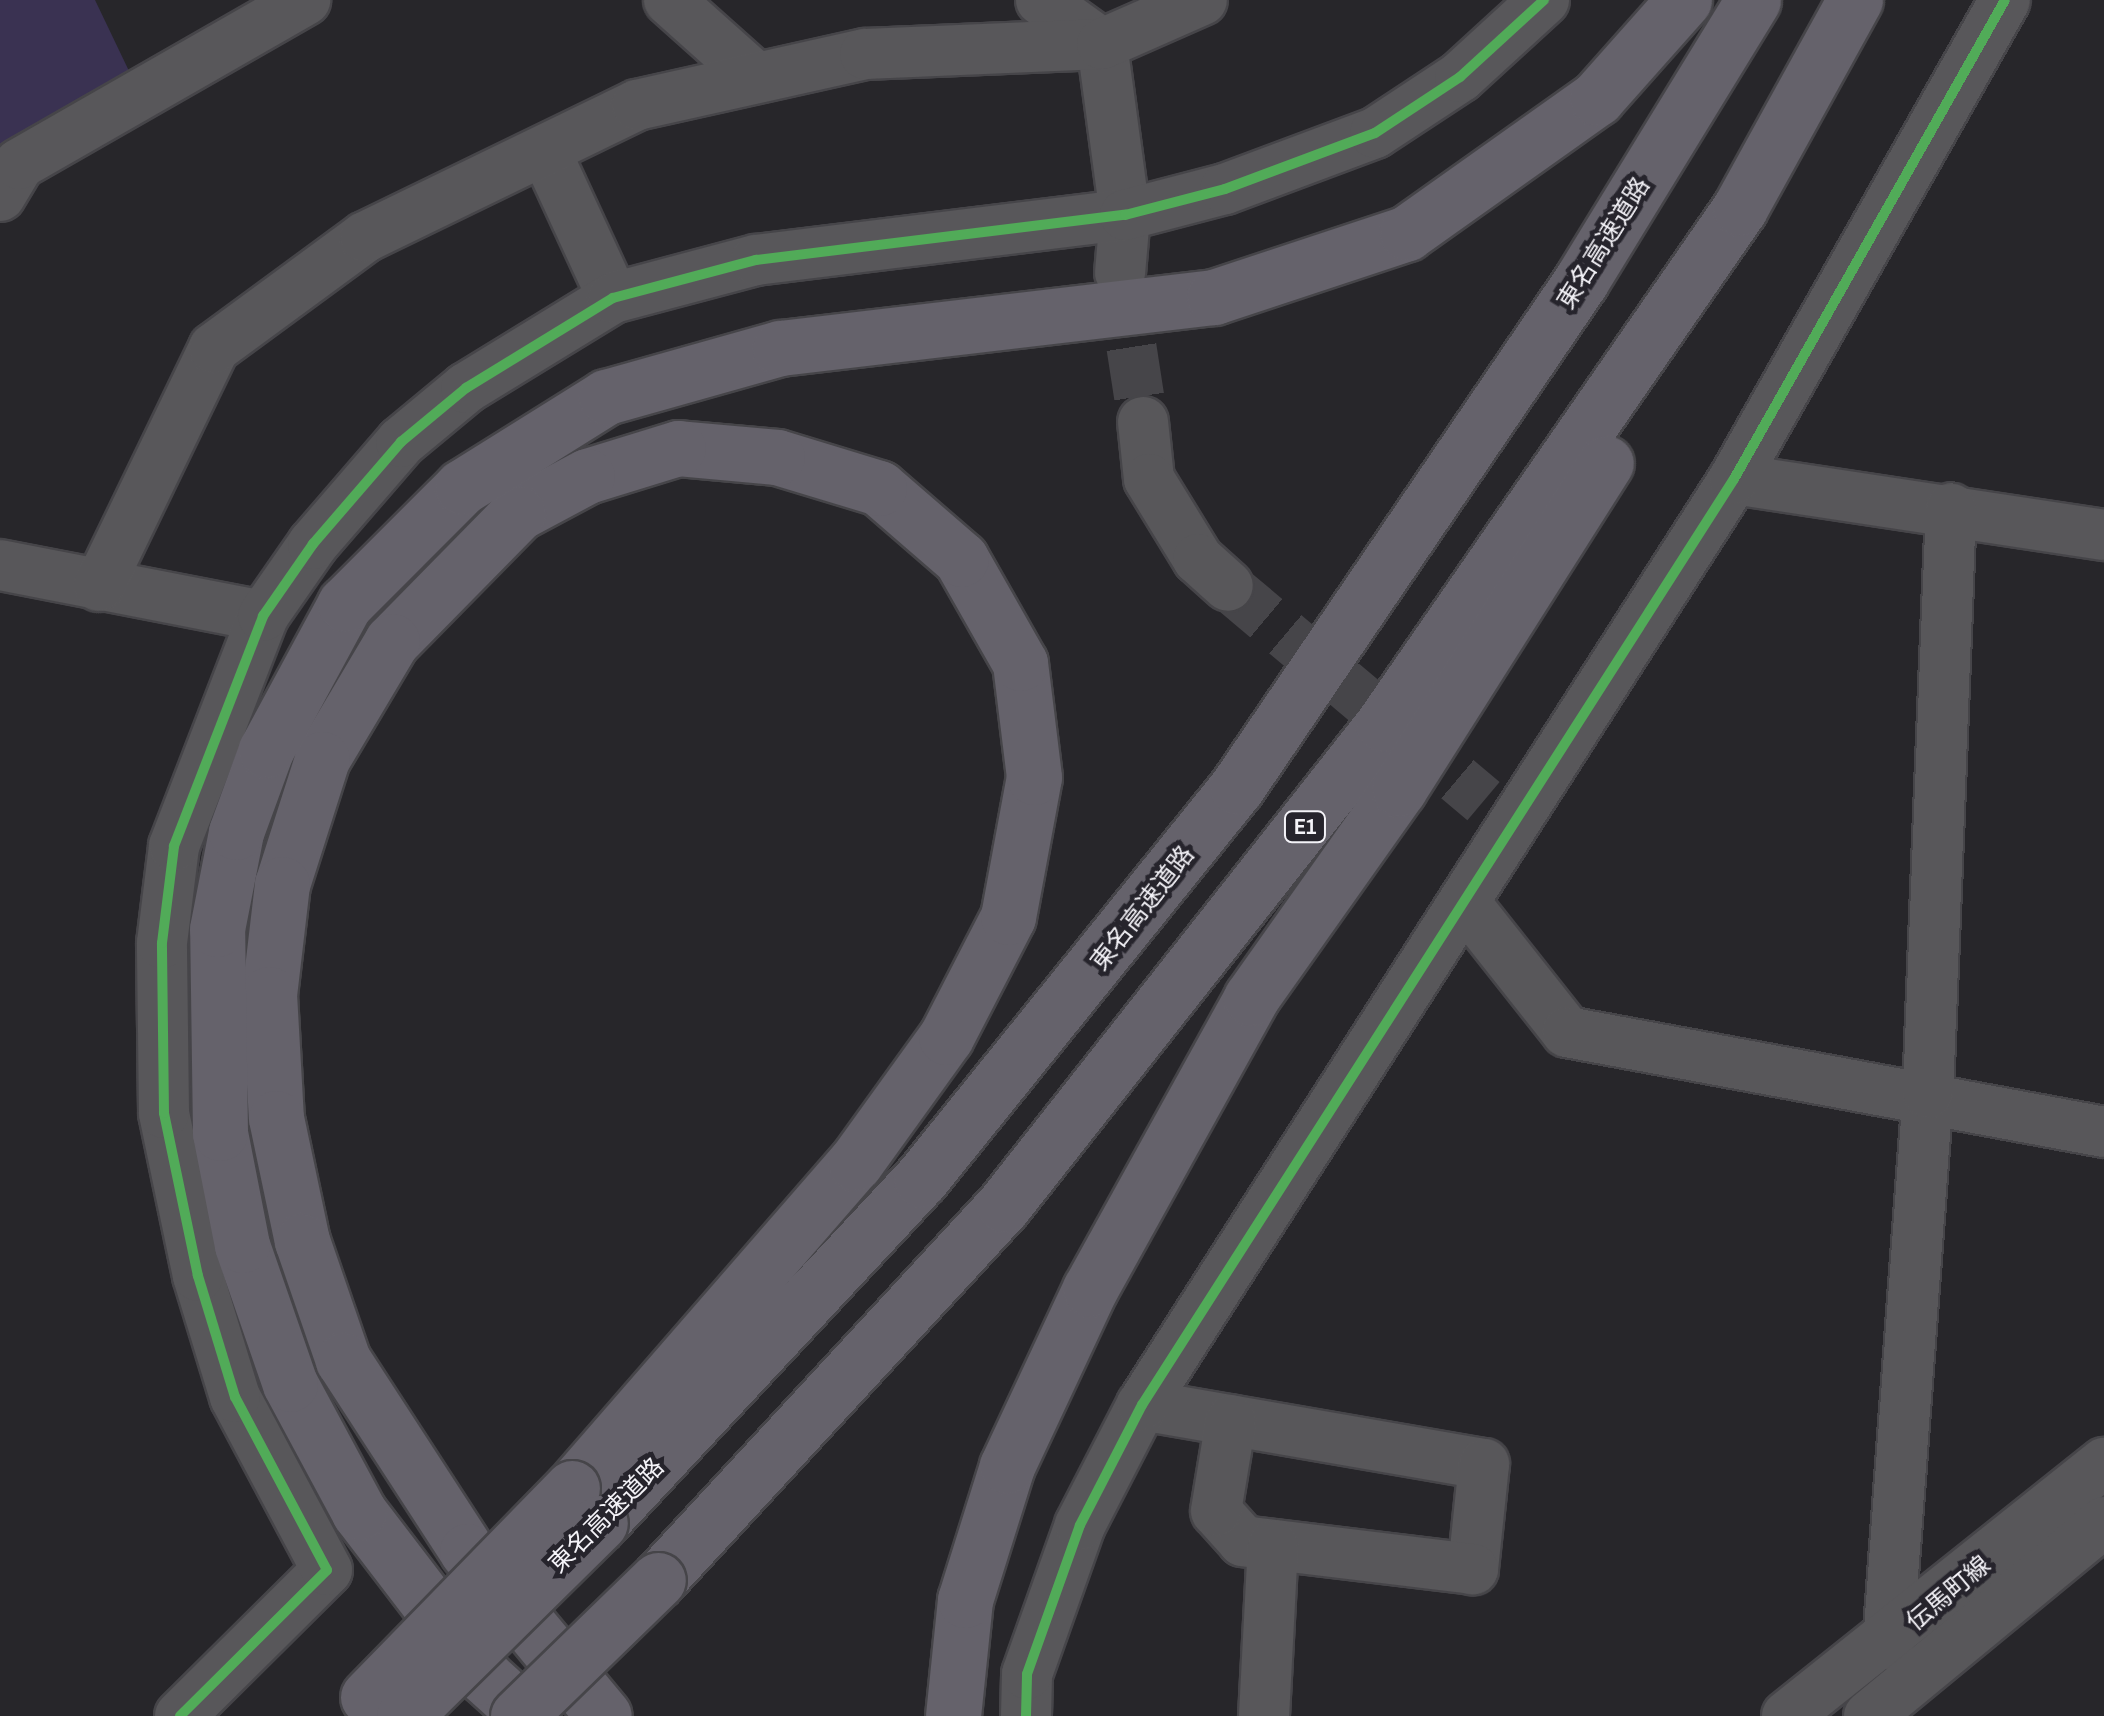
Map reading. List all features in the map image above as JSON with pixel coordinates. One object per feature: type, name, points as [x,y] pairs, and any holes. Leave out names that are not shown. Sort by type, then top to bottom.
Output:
[{"type":"highway","points":[[528,1716],[485,1677],[359,1512],[299,1400],[242,1245],[220,1133],[217,929],[236,832],[266,750],[345,604],[462,487],[606,397],[780,348],[1214,297],[1407,233],[1597,98],[1684,0]]},
{"type":"highway","name":"東名高速道路","points":[[374,1710],[922,1179],[1237,787],[1581,281],[1754,0]]},
{"type":"highway","name":"E1","points":[[518,1716],[658,1580],[1004,1206],[1234,920],[1383,724],[1740,208],[1855,0]]},
{"type":"highway","points":[[954,1716],[965,1600],[1007,1466],[1090,1289],[1251,998],[1584,505],[1740,208]]},
{"type":"highway","points":[[586,1506],[855,1162],[946,1037],[1008,918],[1034,778],[1020,663],[961,559],[880,488],[777,457],[678,448],[587,476],[518,513],[392,641],[322,759],[282,884],[269,994],[276,1118],[302,1241],[343,1360],[467,1551],[604,1716]]},
{"type":"street","points":[[0,196],[19,164],[305,0]]},
{"type":"street","points":[[669,0],[753,75]]},
{"type":"street","points":[[1042,0],[1102,44],[1126,214],[1120,273]]},
{"type":"street","points":[[99,586],[214,348],[365,236],[547,155],[638,106],[753,75],[865,54],[1102,44],[1202,0]]},
{"type":"street","points":[[187,1714],[327,1570],[236,1396],[198,1276],[164,1113],[162,943],[174,846],[262,616],[401,442],[507,355],[613,298],[756,260],[1126,214],[1303,164],[1374,133],[1460,77],[1544,0]]},
{"type":"street","points":[[1026,1716],[1027,1674],[1080,1525],[1142,1405],[1465,902],[1499,809],[1734,479],[2005,0]]},
{"type":"street","points":[[547,155],[613,298]]},
{"type":"street","points":[[1143,422],[1148,479],[1198,559],[1228,586]]},
{"type":"street","points":[[1734,479],[1951,508],[2104,535]]},
{"type":"street","points":[[1888,1644],[1928,1093],[1951,508]]},
{"type":"street","points":[[0,565],[262,616]]},
{"type":"street","points":[[1465,902],[1566,1032],[1928,1093],[2104,1132]]},
{"type":"street","points":[[1142,1405],[1231,1420],[1484,1464],[1474,1569],[1244,1541],[1216,1511],[1231,1420]]},
{"type":"street","name":"伝馬町線","points":[[1787,1716],[1888,1644],[2104,1463]]},
{"type":"street","name":"伝馬町線","points":[[1868,1716],[2104,1522]]},
{"type":"street","points":[[1264,1716],[1274,1544]]},
{"type":"shaded area","points":[[0,0],[95,0],[129,71],[0,150]]},
{"type":"tunnel","points":[[1120,273],[1143,422]]},
{"type":"tunnel","points":[[1228,586],[1483,801]]},
{"type":"cycle path","points":[[180,1716],[327,1570],[235,1397],[198,1276],[164,1113],[162,943],[174,846],[263,616],[313,544],[401,442],[466,388],[613,298],[756,260],[1125,215],[1225,189],[1375,133],[1460,77],[1544,0]]},
{"type":"cycle path","points":[[1026,1716],[1027,1674],[1080,1525],[1142,1405],[1734,479],[2005,0]]}]
